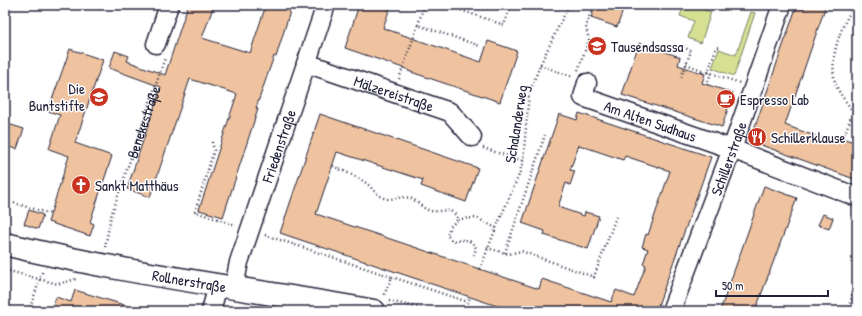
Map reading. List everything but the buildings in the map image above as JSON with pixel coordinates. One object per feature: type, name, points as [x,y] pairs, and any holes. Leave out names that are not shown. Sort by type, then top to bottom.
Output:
[{"type":"street","points":[[156,44],[169,5]]},
{"type":"street","name":"Friedenstraße","points":[[211,311],[239,262],[326,5]]},
{"type":"street","name":"Schillerstraße","points":[[671,311],[732,149],[782,5]]},
{"type":"street","name":"Mälzereistraße","points":[[306,63],[450,112],[472,137]]},
{"type":"street","name":"Am Alten Sudhaus","points":[[588,83],[583,97],[732,149]]},
{"type":"street","points":[[732,149],[857,197]]},
{"type":"street","name":"Rollnerstraße","points":[[5,244],[48,255],[226,286],[378,308]]},
{"type":"path","points":[[394,93],[424,5]]},
{"type":"path","points":[[446,5],[504,25],[511,5]]},
{"type":"path","name":"Schalanderweg","points":[[480,269],[519,175],[523,161],[529,94],[540,65],[568,5]]},
{"type":"path","points":[[540,65],[576,78],[589,40],[586,26],[593,5]]},
{"type":"path","points":[[843,138],[853,112],[835,82],[834,69],[836,47],[846,17],[855,5]]},
{"type":"path","points":[[418,25],[480,46]]},
{"type":"path","name":"Benekestraße","points":[[98,264],[104,251],[111,216],[165,56],[156,44]]},
{"type":"path","points":[[681,77],[691,51],[682,46]]},
{"type":"path","points":[[707,85],[716,48],[719,47]]},
{"type":"path","points":[[686,64],[753,88]]},
{"type":"path","points":[[505,253],[545,135]]},
{"type":"path","points":[[472,137],[479,147],[523,161]]},
{"type":"path","points":[[212,142],[214,150],[195,212],[231,224]]},
{"type":"path","points":[[333,166],[366,183],[373,191],[388,199],[401,196],[411,199],[431,211],[450,211],[455,213],[458,219]]},
{"type":"path","points":[[14,203],[51,214]]},
{"type":"path","points":[[488,248],[509,254],[521,251],[594,277],[617,214]]},
{"type":"path","points":[[474,255],[476,248],[472,242],[464,239],[452,241],[447,235],[450,227],[458,219],[477,218],[496,228]]},
{"type":"path","points":[[250,230],[468,302]]},
{"type":"path","points":[[29,311],[48,255]]},
{"type":"path","points":[[378,308],[392,277]]},
{"type":"path","points":[[847,311],[857,284]]},
{"type":"path","points":[[465,311],[470,297]]},
{"type":"green space","points":[[684,5],[690,5],[711,12],[701,43],[688,38],[694,21],[680,16]]},
{"type":"green space","points":[[751,12],[755,13],[734,76],[712,68],[719,49],[736,55]]},
{"type":"place","name":"Tausendsassa","points":[[597,46]]},
{"type":"place","name":"Die Buntstifte","points":[[99,97]]},
{"type":"place","name":"Espresso Lab","points":[[726,99]]},
{"type":"place","name":"Schillerklause","points":[[757,137]]},
{"type":"place","name":"Sankt Matthäus","points":[[81,185]]}]
